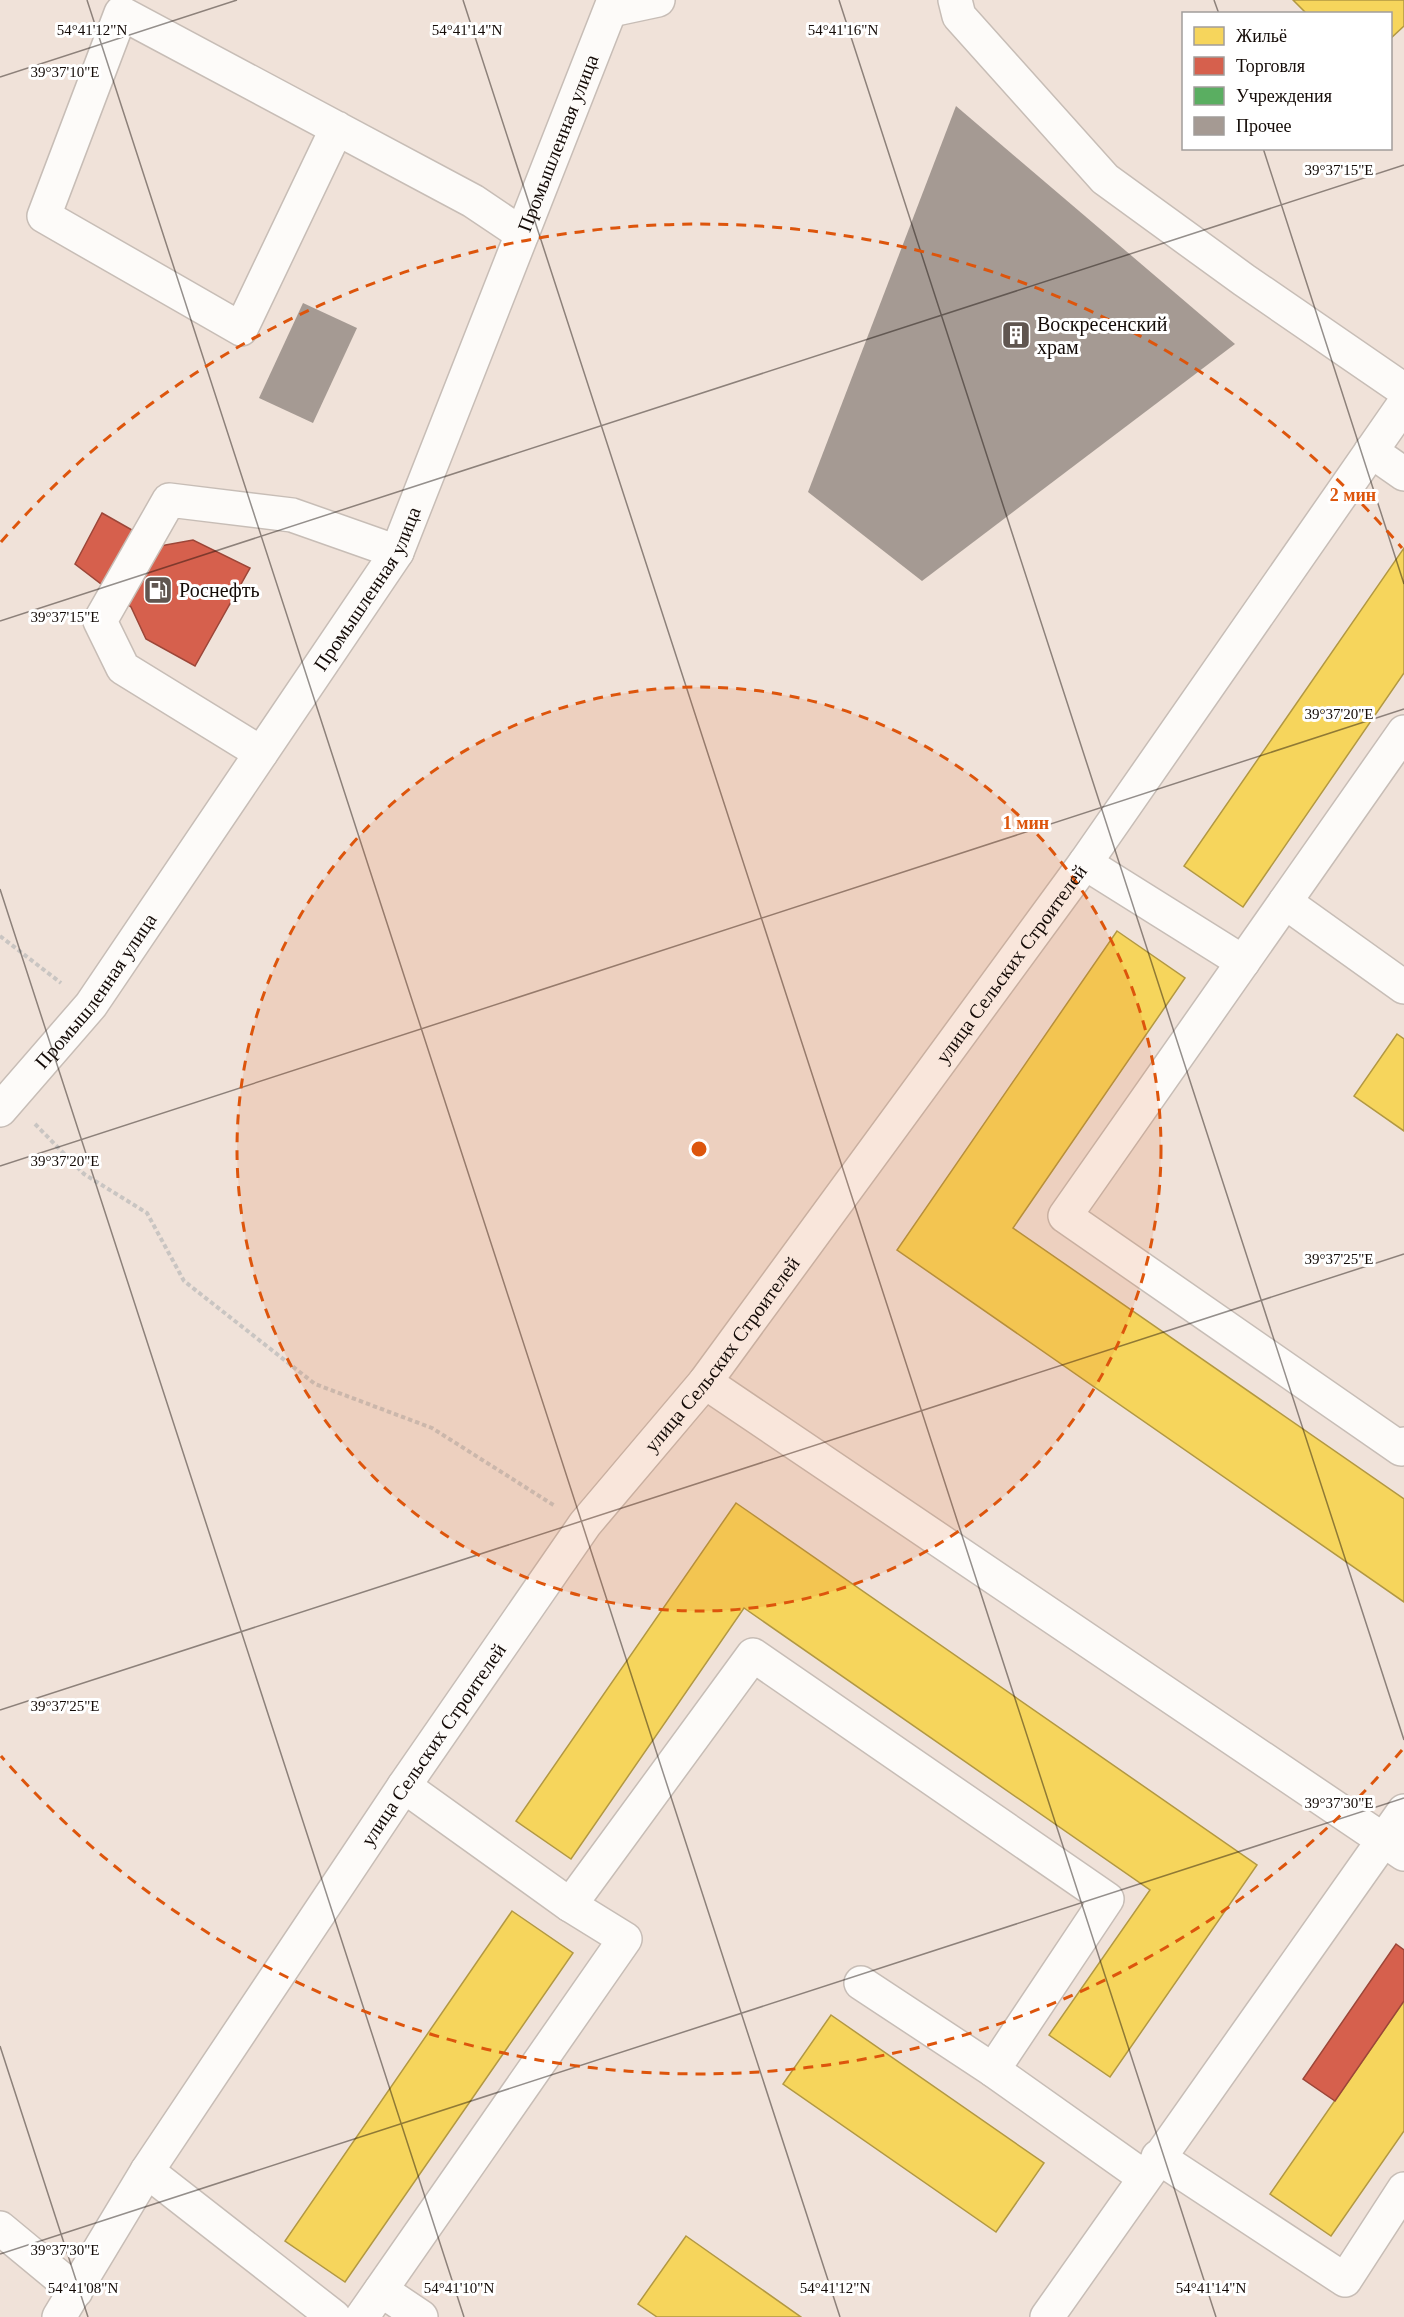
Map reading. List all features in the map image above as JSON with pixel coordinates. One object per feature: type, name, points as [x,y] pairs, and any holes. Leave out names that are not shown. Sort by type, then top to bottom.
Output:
[{"type":"street","points":[[612,5],[658,0]]},
{"type":"street","points":[[955,0],[960,16],[1105,179],[1244,280],[1404,390]]},
{"type":"street","name":"Промышленная улица","points":[[2,1102],[91,1005],[397,552],[612,5]]},
{"type":"street","points":[[337,128],[241,329],[44,216],[121,13],[337,128],[473,201],[522,234]]},
{"type":"street","name":"улица Сельских Строителей","points":[[67,2304],[147,2171],[404,1786],[585,1524],[705,1382],[1085,863],[1404,404]]},
{"type":"street","points":[[1371,451],[1404,474]]},
{"type":"street","points":[[261,753],[123,668],[100,621],[169,500],[291,515],[397,552]]},
{"type":"street","points":[[1404,732],[1065,1216],[1401,1449],[1404,1444]]},
{"type":"street","points":[[1085,863],[1243,962]]},
{"type":"street","points":[[1285,902],[1404,987]]},
{"type":"street","points":[[705,1382],[1394,1847]]},
{"type":"street","points":[[570,1905],[753,1655],[1107,1899],[993,2070]]},
{"type":"street","points":[[362,2317],[624,1939],[570,1905],[404,1786]]},
{"type":"street","points":[[1047,2317],[1151,2167],[1394,1847],[1404,1811]]},
{"type":"street","points":[[861,1983],[993,2070],[1151,2167],[1345,2280],[1404,2189]]},
{"type":"street","points":[[147,2171],[334,2317]]},
{"type":"street","points":[[0,2228],[67,2304]]},
{"type":"street","points":[[381,2289],[421,2317]]},
{"type":"path","points":[[0,936],[91,1005]]},
{"type":"path","points":[[2,1102],[46,1132],[84,1174],[147,1214],[184,1281],[315,1384],[432,1428],[585,1524]]},
{"type":"building: Жильё","points":[[1293,0],[1404,0],[1404,26],[1392,37],[1392,12],[1305,12]]},
{"type":"building: Жильё","points":[[1404,548],[1404,673],[1243,907],[1184,866]]},
{"type":"building: Жильё","points":[[1117,931],[1185,978],[1013,1228],[1404,1499],[1404,1602],[897,1250]]},
{"type":"building: Жильё","points":[[1397,1034],[1404,1039],[1404,1131],[1354,1096]]},
{"type":"building: Жильё","points":[[736,1503],[1257,1865],[1110,2077],[1049,2035],[1150,1890],[744,1608],[571,1859],[516,1821]]},
{"type":"building: Жильё","points":[[512,1911],[573,1953],[345,2282],[285,2241]]},
{"type":"building: Жильё","points":[[1404,2001],[1404,2131],[1331,2236],[1270,2194]]},
{"type":"building: Жильё","points":[[831,2015],[1044,2163],[996,2232],[783,2084]]},
{"type":"building: Жильё","points":[[686,2236],[801,2317],[657,2317],[638,2304]]},
{"type":"building: Торговля","points":[[102,513],[160,546],[193,540],[250,568],[195,666],[146,639],[131,607],[75,564]]},
{"type":"building: Торговля","points":[[1396,1944],[1404,1950],[1404,2001],[1335,2101],[1303,2079]]},
{"type":"building: Учреждения","name":"Воскресенский храм","points":[[1004,266],[1043,274],[1039,297],[1063,302],[1046,383],[1031,380],[1026,390],[1018,397],[1007,400],[996,398],[988,391],[983,381],[983,370],[969,367],[985,287],[1000,290]]},
{"type":"building: Прочее","points":[[956,106],[1235,344],[922,581],[808,492]]},
{"type":"building: Прочее","points":[[303,303],[357,328],[313,423],[259,398]]},
{"type":"place","name":"Воскресенский храм","points":[[1016,335]]},
{"type":"place","name":"Роснефть","points":[[158,590]]}]
